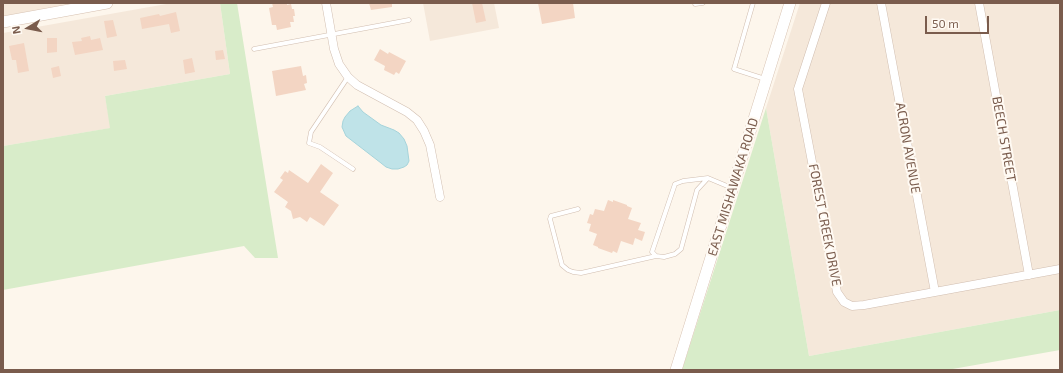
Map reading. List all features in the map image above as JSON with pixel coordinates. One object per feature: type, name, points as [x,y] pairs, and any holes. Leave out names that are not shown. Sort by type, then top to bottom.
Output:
[{"type":"main road","points":[[3,22],[107,3]]},
{"type":"main road","name":"EAST MISHAWAKA ROAD","points":[[676,370],[790,3]]},
{"type":"street","points":[[326,3],[334,48],[339,64],[348,77],[357,85],[407,112],[417,120],[430,145],[440,197]]},
{"type":"street","name":"FOREST CREEK DRIVE","points":[[826,3],[798,89],[837,292],[844,302],[852,306],[864,306],[1060,269]]},
{"type":"street","name":"ACRON AVENUE","points":[[882,3],[935,292]]},
{"type":"street","name":"BEECH STREET","points":[[979,3],[1029,275]]},
{"type":"lane","points":[[695,3],[703,3]]},
{"type":"lane","points":[[752,3],[734,69],[767,79]]},
{"type":"lane","points":[[254,49],[409,20]]},
{"type":"lane","points":[[348,77],[311,132],[309,143],[320,147],[353,169]]},
{"type":"lane","points":[[656,256],[652,252],[675,184],[683,181],[708,178],[733,188]]},
{"type":"lane","points":[[578,209],[551,216],[550,220],[562,265],[568,270],[581,273],[656,256],[664,257],[674,254],[681,249],[697,190],[708,178]]},
{"type":"shaded area","points":[[3,3],[73,3],[3,16]]},
{"type":"shaded area","points":[[172,3],[220,3],[230,74],[105,96],[111,128],[3,146],[3,33]]},
{"type":"shaded area","points":[[423,3],[494,3],[499,28],[430,41]]},
{"type":"shaded area","points":[[800,3],[1060,3],[1060,310],[809,356],[766,108]]},
{"type":"green space","points":[[220,3],[237,3],[278,258],[255,258],[244,246],[3,290],[3,146],[110,128],[105,96],[230,74]]},
{"type":"green space","points":[[766,108],[809,356],[1060,310],[1060,350],[947,370],[682,370]]},
{"type":"water","points":[[358,106],[363,112],[381,125],[399,133],[404,139],[407,146],[409,161],[407,165],[398,169],[386,167],[346,136],[342,127],[343,121],[350,111]]},
{"type":"building","points":[[272,3],[287,3],[287,5],[291,4],[292,9],[294,9],[295,16],[293,16],[294,22],[290,22],[291,27],[277,30],[276,25],[272,25],[269,8],[273,7]]},
{"type":"building","points":[[369,3],[392,3],[392,7],[371,10]]},
{"type":"building","points":[[472,3],[482,3],[486,21],[476,23]]},
{"type":"building","points":[[538,3],[573,3],[575,18],[542,24]]},
{"type":"building","points":[[176,12],[180,31],[171,33],[169,24],[142,29],[140,18],[159,14],[160,16]]},
{"type":"building","points":[[113,20],[117,36],[107,38],[104,21]]},
{"type":"building","points":[[90,36],[91,40],[100,38],[103,50],[75,55],[72,42],[82,41],[81,38]]},
{"type":"building","points":[[47,38],[57,38],[57,52],[47,53]]},
{"type":"building","points":[[24,43],[29,71],[18,73],[16,60],[12,60],[9,46]]},
{"type":"building","points":[[380,49],[406,61],[399,74],[396,72],[394,75],[384,70],[385,66],[374,60]]},
{"type":"building","points":[[223,50],[225,59],[216,60],[215,51]]},
{"type":"building","points":[[192,58],[195,72],[185,74],[183,60]]},
{"type":"building","points":[[125,60],[127,69],[114,71],[113,61]]},
{"type":"building","points":[[59,66],[61,76],[53,78],[51,68]]},
{"type":"building","points":[[301,66],[303,76],[306,75],[307,83],[304,84],[306,90],[276,96],[272,71]]},
{"type":"building","points":[[321,164],[333,173],[320,192],[339,205],[324,226],[310,217],[307,222],[300,217],[293,219],[291,211],[285,207],[288,202],[274,192],[283,180],[280,178],[285,171],[288,173],[289,170],[308,183]]},
{"type":"building","points":[[608,200],[613,202],[613,200],[632,208],[628,219],[641,223],[638,230],[645,232],[642,241],[635,238],[633,245],[621,241],[617,253],[613,251],[612,253],[593,245],[597,234],[589,231],[591,224],[587,223],[590,214],[593,215],[595,209],[604,211]]}]
